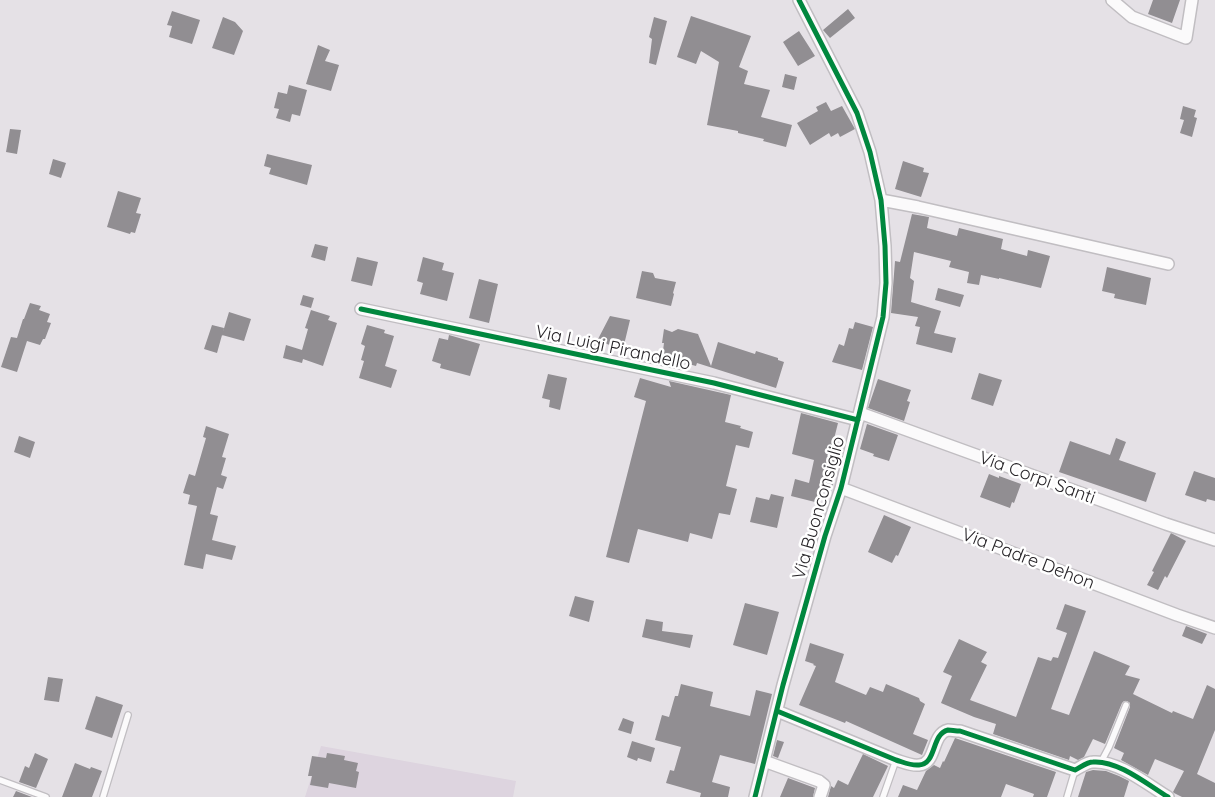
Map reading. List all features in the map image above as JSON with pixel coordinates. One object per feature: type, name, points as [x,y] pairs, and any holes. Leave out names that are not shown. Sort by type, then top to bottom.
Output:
[{"type":"street","name":"Via Buonconsiglio","points":[[755,797],[776,711],[825,536],[841,488],[859,417],[883,317],[886,274],[881,200],[870,152],[857,113],[799,0]]},
{"type":"street","points":[[1112,0],[1132,18],[1186,38],[1192,0]]},
{"type":"street","points":[[881,200],[1168,264]]},
{"type":"street","name":"Via Luigi Pirandello","points":[[362,309],[714,383],[859,417]]},
{"type":"street","name":"Via Corpi Santi","points":[[859,417],[1215,540]]},
{"type":"street","name":"Via Padre Dehon","points":[[841,488],[1215,628]]},
{"type":"street","points":[[776,711],[896,760],[913,765],[922,766],[928,761],[939,735],[947,730],[960,731],[1075,770],[1092,762],[1101,762],[1127,770],[1168,797]]},
{"type":"street","points":[[764,761],[819,781],[824,785],[820,797]]},
{"type":"lane","points":[[1101,762],[1126,706]]},
{"type":"lane","points":[[103,797],[128,715]]},
{"type":"lane","points":[[883,797],[896,760]]},
{"type":"lane","points":[[1067,797],[1075,770]]},
{"type":"lane","points":[[0,780],[46,797]]},
{"type":"shaded area","points":[[321,746],[516,781],[513,797],[305,797]]},
{"type":"building","points":[[1153,0],[1180,0],[1172,23],[1148,14]]},
{"type":"building","points":[[848,9],[855,18],[830,38],[823,30]]},
{"type":"building","points":[[172,11],[200,20],[192,44],[169,37],[172,26],[167,25]]},
{"type":"building","points":[[691,16],[751,36],[739,67],[748,71],[744,84],[770,90],[761,117],[792,125],[786,147],[763,141],[764,139],[738,133],[738,131],[707,125],[719,62],[701,51],[696,64],[677,57]]},
{"type":"building","points":[[223,17],[235,22],[243,31],[234,55],[212,48]]},
{"type":"building","points":[[654,17],[667,21],[656,65],[649,63],[652,39],[649,37]]},
{"type":"building","points":[[799,31],[815,56],[798,66],[783,42]]},
{"type":"building","points":[[318,45],[330,50],[325,61],[339,65],[331,91],[306,84]]},
{"type":"building","points":[[785,74],[797,77],[794,90],[782,87]]},
{"type":"building","points":[[289,85],[307,90],[300,116],[292,114],[290,122],[276,118],[279,109],[274,108],[278,92],[287,94]]},
{"type":"building","points":[[826,102],[831,111],[842,106],[855,129],[840,137],[838,133],[831,137],[829,133],[810,145],[797,123],[818,111],[816,107]]},
{"type":"building","points":[[1183,106],[1196,110],[1194,117],[1197,118],[1192,137],[1180,133],[1184,120],[1180,119]]},
{"type":"building","points":[[10,129],[21,130],[17,154],[6,152]]},
{"type":"building","points":[[267,154],[312,165],[307,185],[269,174],[271,168],[264,166]]},
{"type":"building","points":[[53,159],[66,163],[61,178],[49,174]]},
{"type":"building","points":[[903,161],[924,168],[923,172],[929,173],[921,197],[895,189]]},
{"type":"building","points":[[118,191],[141,198],[136,213],[141,214],[135,233],[131,232],[130,234],[107,227]]},
{"type":"building","points":[[912,214],[929,217],[927,228],[957,236],[959,228],[1003,239],[1001,249],[1027,256],[1028,250],[1050,256],[1041,288],[981,275],[979,285],[967,283],[969,272],[949,267],[951,261],[914,252],[910,278],[914,281],[911,302],[941,311],[934,333],[956,338],[952,353],[916,344],[920,327],[915,326],[918,317],[891,313],[895,261],[900,262]]},
{"type":"building","points":[[315,244],[328,247],[325,261],[311,257]]},
{"type":"building","points":[[357,257],[378,262],[372,286],[351,281]]},
{"type":"building","points":[[423,257],[444,263],[442,270],[454,273],[447,301],[420,294],[423,283],[417,281]]},
{"type":"building","points":[[1107,267],[1151,278],[1146,305],[1114,298],[1115,294],[1102,291]]},
{"type":"building","points":[[642,271],[653,273],[655,278],[676,282],[671,306],[636,298]]},
{"type":"building","points":[[479,279],[498,284],[489,323],[469,318]]},
{"type":"building","points":[[938,288],[964,295],[960,307],[935,300]]},
{"type":"building","points":[[303,295],[314,298],[311,308],[300,305]]},
{"type":"building","points":[[30,303],[41,306],[39,310],[50,314],[47,322],[51,323],[45,339],[43,339],[40,345],[27,341],[17,372],[1,367],[11,337],[17,338]]},
{"type":"building","points":[[311,310],[330,316],[328,320],[337,323],[323,366],[303,359],[302,363],[283,358],[286,345],[302,350],[308,329],[305,328]]},
{"type":"building","points":[[229,312],[251,319],[244,341],[222,335]]},
{"type":"building","points":[[610,316],[630,320],[623,349],[597,341]]},
{"type":"building","points":[[855,322],[873,327],[862,370],[832,362],[839,344],[844,346],[849,328],[853,329]]},
{"type":"building","points":[[212,325],[224,328],[217,353],[204,349]]},
{"type":"building","points":[[367,325],[385,330],[384,333],[394,336],[385,366],[397,370],[391,388],[359,378],[364,361],[361,360],[365,346],[361,344]]},
{"type":"building","points":[[664,329],[672,332],[678,329],[698,334],[711,366],[718,342],[755,354],[756,351],[778,358],[778,360],[784,362],[776,388],[697,363],[696,366],[681,362],[676,367],[664,365],[662,358],[664,343],[662,343]]},
{"type":"building","points":[[449,335],[480,344],[470,376],[440,368],[441,364],[432,361],[439,338],[448,340]]},
{"type":"building","points":[[979,373],[1002,380],[993,406],[971,399]]},
{"type":"building","points":[[548,374],[567,378],[560,410],[549,407],[550,400],[542,398]]},
{"type":"building","points":[[640,378],[671,387],[669,381],[731,395],[725,422],[741,426],[740,428],[753,432],[749,448],[736,445],[726,486],[737,489],[730,515],[719,513],[712,539],[690,533],[688,542],[638,529],[629,563],[606,557],[646,401],[634,397]]},
{"type":"building","points":[[878,379],[911,390],[907,401],[910,402],[904,421],[868,408]]},
{"type":"building","points":[[801,413],[838,423],[831,451],[841,454],[831,491],[822,489],[819,503],[791,496],[795,479],[809,483],[814,460],[792,454]]},
{"type":"building","points":[[867,424],[898,435],[889,461],[860,449]]},
{"type":"building","points":[[206,426],[229,434],[222,457],[226,458],[221,475],[227,477],[223,489],[217,487],[210,514],[218,516],[212,540],[236,546],[232,560],[206,554],[203,569],[184,565],[197,506],[188,504],[190,495],[183,493],[189,474],[195,476],[206,438],[203,437]]},
{"type":"building","points":[[19,436],[35,442],[30,458],[14,452]]},
{"type":"building","points":[[1116,438],[1126,442],[1119,460],[1156,473],[1146,502],[1059,472],[1070,441],[1110,455]]},
{"type":"building","points":[[1194,471],[1215,478],[1215,501],[1207,499],[1206,502],[1185,495]]},
{"type":"building","points":[[989,474],[1021,484],[1014,503],[1012,502],[1010,508],[980,497]]},
{"type":"building","points":[[771,494],[784,497],[777,528],[750,522],[756,497],[769,500]]},
{"type":"building","points":[[884,515],[911,527],[898,556],[896,555],[892,563],[868,552]]},
{"type":"building","points":[[1171,533],[1186,541],[1167,578],[1165,576],[1158,590],[1147,585]]},
{"type":"building","points":[[575,596],[594,601],[589,622],[569,616]]},
{"type":"building","points":[[745,603],[779,612],[767,655],[733,645]]},
{"type":"building","points":[[1065,604],[1086,611],[1051,709],[1069,715],[1094,651],[1130,666],[1125,675],[1140,679],[1133,694],[1172,713],[1173,711],[1193,719],[1207,685],[1215,689],[1215,730],[1197,774],[1215,783],[1215,797],[1182,797],[1174,793],[1184,771],[1155,759],[1148,775],[1121,760],[1124,753],[1114,748],[1130,707],[1130,703],[1127,701],[1122,703],[1105,744],[1093,739],[1084,757],[1078,760],[1070,756],[1069,760],[993,734],[996,724],[941,703],[952,676],[943,672],[959,639],[987,652],[981,662],[987,665],[970,700],[1016,717],[1038,657],[1051,661],[1053,657],[1058,658],[1067,633],[1056,629]]},
{"type":"building","points":[[646,619],[663,622],[662,631],[693,635],[690,648],[642,637]]},
{"type":"building","points":[[1186,626],[1207,634],[1202,644],[1182,636]]},
{"type":"building","points":[[810,643],[844,654],[835,682],[866,695],[870,687],[883,692],[886,684],[919,698],[925,704],[913,734],[928,740],[922,755],[846,721],[845,723],[799,705],[816,666],[805,661]]},
{"type":"building","points":[[48,677],[63,679],[59,702],[44,700]]},
{"type":"building","points":[[681,684],[713,692],[710,706],[750,716],[756,690],[772,694],[755,764],[720,755],[712,782],[730,787],[728,797],[700,797],[701,793],[666,783],[670,770],[674,771],[681,747],[655,740],[662,715],[669,717],[675,696],[678,696]]},
{"type":"building","points":[[96,696],[123,705],[112,738],[85,729]]},
{"type":"building","points":[[623,718],[634,722],[631,734],[618,730]]},
{"type":"building","points":[[955,738],[1056,772],[1047,797],[1033,797],[1034,794],[1006,784],[1001,797],[898,797],[903,785],[917,790],[926,771],[934,765],[940,768]]},
{"type":"building","points":[[777,740],[784,742],[778,758],[773,756]]},
{"type":"building","points":[[632,741],[655,748],[651,762],[638,758],[637,761],[627,757]]},
{"type":"building","points":[[35,753],[48,759],[36,788],[19,782],[25,766],[29,768]]},
{"type":"building","points":[[327,753],[345,756],[344,760],[358,763],[356,771],[359,772],[356,788],[329,783],[328,788],[310,785],[312,776],[308,776],[312,756],[326,758]]},
{"type":"building","points":[[863,754],[888,766],[873,797],[828,797],[831,786],[834,788],[838,780],[848,785]]},
{"type":"building","points":[[75,763],[102,771],[92,797],[62,797]]},
{"type":"building","points":[[1093,770],[1106,771],[1129,781],[1124,797],[1078,797],[1086,772]]},
{"type":"building","points":[[788,778],[815,788],[813,797],[780,797]]},
{"type":"building","points":[[16,791],[32,797],[13,797]]},
{"type":"cycle path","points":[[755,797],[783,685],[825,536],[841,488],[883,317],[886,283],[881,200],[870,152],[857,113],[799,0]]},
{"type":"cycle path","points":[[361,309],[714,383],[858,420]]},
{"type":"cycle path","points":[[777,711],[910,764],[919,765],[929,760],[939,737],[943,733],[948,730],[960,731],[1075,770],[1091,762],[1103,762],[1132,774],[1168,797]]}]
